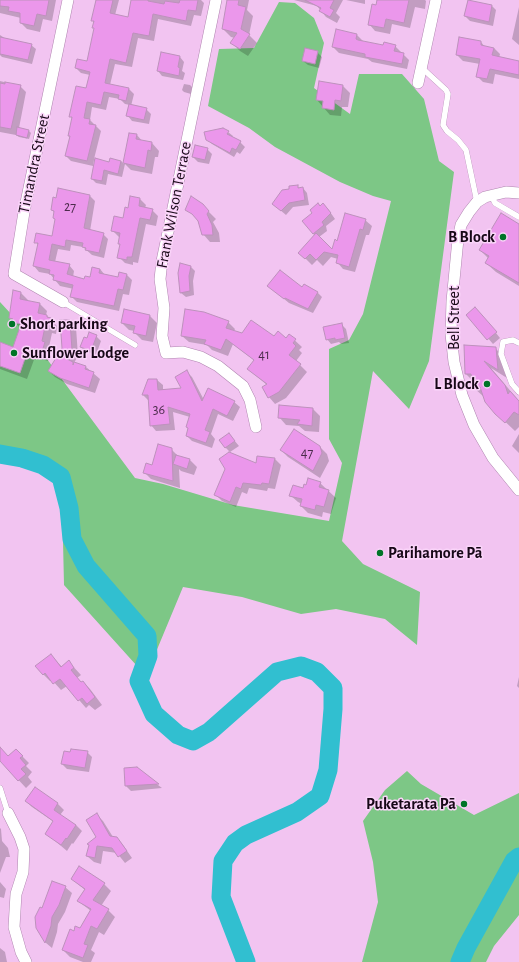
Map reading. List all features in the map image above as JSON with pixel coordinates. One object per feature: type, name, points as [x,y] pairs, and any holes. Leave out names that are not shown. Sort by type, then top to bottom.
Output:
[{"type":"street","name":"Timandra Street","points":[[63,302],[14,274],[24,212],[68,0]]},
{"type":"street","name":"Frank Wilson Terrace","points":[[216,0],[162,262],[160,279],[164,308],[162,336],[166,353],[183,352],[201,357],[218,366],[242,386],[250,400],[256,427]]},
{"type":"street","points":[[418,83],[436,0]]},
{"type":"street","name":"Bell Street","points":[[519,193],[506,192],[491,194],[485,197],[477,202],[469,212],[462,225],[458,239],[452,301],[451,334],[454,362],[462,395],[474,425],[493,458],[519,490]]},
{"type":"street","points":[[8,813],[24,849],[23,872],[16,894],[14,927],[17,940],[26,962]]},
{"type":"lane","points":[[422,68],[446,90],[448,94],[443,126],[466,150],[477,202]]},
{"type":"lane","points":[[491,194],[495,203],[519,217]]},
{"type":"lane","points":[[63,302],[135,345]]},
{"type":"lane","points":[[519,343],[513,340],[504,342],[501,354],[512,384],[519,392]]},
{"type":"lane","points":[[0,788],[8,813]]},
{"type":"green space","points":[[279,2],[295,3],[314,18],[324,43],[314,88],[350,114],[359,74],[402,74],[424,99],[439,161],[454,172],[429,361],[409,409],[373,371],[342,541],[363,564],[420,592],[417,645],[385,619],[336,609],[301,614],[242,597],[183,587],[146,676],[64,585],[62,497],[54,481],[26,466],[0,463],[0,302],[24,328],[135,478],[163,484],[233,505],[329,521],[342,463],[329,439],[329,349],[349,340],[363,314],[391,201],[373,196],[340,182],[275,147],[249,128],[208,106],[219,49],[254,48]]},
{"type":"green space","points":[[407,771],[421,784],[474,815],[519,793],[519,915],[494,946],[486,962],[362,962],[378,902],[373,862],[363,821],[385,790]]},
{"type":"building","points":[[0,0],[49,0],[46,16],[37,14],[34,26],[20,23],[20,13],[8,11],[9,7],[0,6]]},
{"type":"building","points":[[96,0],[113,0],[110,13],[128,17],[131,0],[148,0],[164,4],[165,1],[179,3],[180,0],[198,0],[196,11],[188,10],[186,21],[153,14],[149,36],[133,33],[126,63],[110,59],[105,83],[129,88],[126,101],[118,99],[119,95],[104,92],[101,105],[87,102],[84,118],[90,119],[89,124],[96,125],[87,161],[65,156],[70,136],[68,136],[72,117],[69,117],[76,86],[86,88],[90,72],[75,68],[77,59],[87,61],[94,28],[92,28],[94,21],[91,21]]},
{"type":"building","points":[[227,0],[239,0],[238,5],[246,7],[241,29],[250,34],[240,49],[230,43],[237,33],[222,29]]},
{"type":"building","points":[[305,0],[334,0],[330,8],[334,10],[330,17],[319,11],[321,8]]},
{"type":"building","points":[[377,0],[409,0],[404,23],[386,19],[384,28],[368,25],[372,4],[376,5]]},
{"type":"building","points":[[468,0],[492,5],[489,22],[464,16]]},
{"type":"building","points":[[336,29],[357,34],[356,39],[358,40],[383,45],[384,42],[396,45],[394,51],[404,53],[402,64],[365,57],[365,54],[332,47]]},
{"type":"building","points":[[0,37],[32,44],[28,60],[0,54]]},
{"type":"building","points":[[459,37],[481,41],[481,45],[494,48],[492,55],[519,61],[519,75],[490,69],[487,79],[476,77],[480,59],[456,55]]},
{"type":"building","points":[[305,48],[318,51],[315,64],[302,61]]},
{"type":"building","points":[[161,52],[180,56],[178,67],[180,68],[179,76],[157,71]]},
{"type":"building","points":[[319,81],[343,85],[341,101],[335,100],[334,110],[322,108],[323,101],[316,100]]},
{"type":"building","points":[[5,82],[21,85],[11,129],[0,127],[0,83],[5,84]]},
{"type":"building","points":[[129,104],[147,108],[144,120],[126,116]]},
{"type":"building","points":[[17,127],[29,130],[27,138],[16,135]]},
{"type":"building","points":[[223,128],[229,131],[227,134],[241,141],[236,150],[232,148],[230,153],[206,140],[204,132]]},
{"type":"building","points":[[129,133],[137,134],[136,139],[152,142],[151,151],[148,150],[145,168],[123,163]]},
{"type":"building","points":[[195,145],[208,148],[205,160],[192,157]]},
{"type":"building","points":[[95,158],[109,162],[110,158],[121,161],[118,174],[104,170],[102,181],[91,179]]},
{"type":"building","points":[[298,185],[298,188],[303,187],[305,200],[289,203],[281,211],[272,204],[282,190],[289,189],[289,186]]},
{"type":"building","points":[[58,188],[90,195],[84,228],[104,233],[99,253],[85,250],[86,248],[82,247],[83,243],[66,240],[65,247],[52,244],[49,260],[70,264],[67,274],[84,279],[85,276],[90,277],[92,267],[100,269],[99,273],[118,277],[119,272],[127,274],[123,290],[118,289],[114,306],[70,297],[73,285],[53,280],[54,275],[49,274],[50,270],[33,266],[38,243],[34,243],[36,233],[52,236],[55,219],[53,218],[54,211],[51,210],[53,197],[56,198]]},
{"type":"building","points":[[130,196],[140,198],[139,206],[153,209],[150,220],[140,218],[132,257],[127,257],[127,260],[117,258],[120,244],[118,244],[120,233],[111,231],[114,216],[123,218],[125,207],[128,208]]},
{"type":"building","points":[[191,196],[203,204],[209,211],[207,214],[212,225],[213,235],[202,235],[198,221],[192,214],[185,210]]},
{"type":"building","points":[[318,203],[320,206],[323,203],[331,213],[322,222],[324,225],[313,234],[302,221],[312,213],[310,210]]},
{"type":"building","points":[[345,213],[366,219],[363,230],[360,229],[349,267],[336,263],[338,255],[324,252],[316,260],[310,254],[305,259],[298,253],[316,233],[332,249],[335,239],[337,241]]},
{"type":"building","name":"B Block","points":[[501,213],[519,224],[519,283],[485,263],[489,256],[479,250]]},
{"type":"building","points":[[180,263],[191,266],[189,276],[190,291],[180,293],[178,273]]},
{"type":"building","points":[[280,270],[302,287],[304,284],[318,292],[308,309],[285,298],[284,299],[267,286]]},
{"type":"building","points":[[13,290],[21,292],[20,299],[40,303],[38,313],[47,315],[47,317],[51,318],[49,327],[45,327],[42,341],[45,342],[41,355],[28,350],[20,373],[0,366],[0,342],[13,347],[21,324],[12,322],[13,319],[9,318]]},
{"type":"building","points":[[475,307],[497,332],[487,340],[466,315]]},
{"type":"building","points":[[124,309],[150,315],[146,336],[133,333],[135,326],[121,323]]},
{"type":"building","points":[[185,309],[204,312],[229,321],[226,328],[242,333],[251,320],[274,336],[278,331],[286,338],[289,334],[296,339],[293,343],[296,346],[289,355],[301,364],[279,392],[268,398],[262,387],[267,384],[247,369],[254,360],[226,339],[221,350],[204,344],[206,340],[181,336]]},
{"type":"building","points":[[60,320],[70,320],[72,350],[67,359],[73,362],[73,365],[74,362],[86,366],[85,369],[94,372],[89,388],[60,378],[48,371],[62,348]]},
{"type":"building","points":[[342,323],[345,338],[326,340],[323,327]]},
{"type":"building","points":[[89,332],[97,335],[91,351],[80,347],[84,337],[87,338]]},
{"type":"building","name":"L Block","points":[[464,345],[496,347],[498,370],[484,361],[505,385],[508,394],[510,391],[519,401],[519,415],[514,412],[505,423],[485,402],[480,387],[474,388],[471,374],[465,374]]},
{"type":"building","points":[[187,370],[202,401],[208,388],[235,401],[227,416],[213,409],[205,430],[210,432],[206,443],[186,436],[188,428],[186,427],[190,414],[168,407],[170,424],[150,426],[148,395],[142,395],[148,379],[157,379],[158,390],[181,388],[175,377]]},
{"type":"building","points":[[279,405],[313,408],[312,426],[297,424],[300,420],[278,418]]},
{"type":"building","points":[[294,429],[320,446],[322,453],[313,471],[280,450]]},
{"type":"building","points":[[229,433],[235,441],[225,448],[219,440]]},
{"type":"building","points":[[158,444],[172,448],[173,481],[143,473],[146,463],[152,465]]},
{"type":"building","points":[[229,452],[256,463],[257,456],[275,458],[269,484],[262,483],[261,485],[243,483],[241,489],[236,487],[230,502],[214,495],[225,469],[219,459]]},
{"type":"building","points":[[176,455],[190,459],[187,469],[173,464]]},
{"type":"building","points":[[308,478],[321,482],[319,487],[329,490],[324,507],[316,505],[315,510],[300,506],[302,499],[289,496],[293,485],[303,488],[304,484],[306,485]]},
{"type":"building","points":[[51,654],[61,667],[69,660],[74,668],[71,670],[81,682],[83,681],[95,697],[87,704],[82,698],[78,701],[60,679],[53,684],[45,673],[43,675],[35,666]]},
{"type":"building","points":[[0,747],[8,756],[16,749],[23,756],[20,758],[26,765],[21,769],[26,774],[18,781],[0,761]]},
{"type":"building","points":[[71,749],[88,751],[85,768],[61,764],[64,751],[70,752]]},
{"type":"building","points":[[137,767],[159,784],[125,786],[124,768]]},
{"type":"building","points":[[35,787],[58,803],[54,810],[76,825],[61,845],[45,834],[53,821],[25,801]]},
{"type":"building","points":[[97,813],[110,836],[117,837],[127,851],[118,857],[112,848],[97,846],[95,858],[86,856],[89,845],[87,844],[96,837],[86,820]]},
{"type":"building","points":[[79,866],[105,883],[93,900],[109,909],[97,929],[91,926],[84,944],[88,945],[83,958],[62,950],[70,929],[74,931],[75,926],[80,928],[91,909],[77,901],[85,889],[71,879]]},
{"type":"building","points":[[52,881],[66,886],[59,905],[52,917],[51,926],[45,943],[36,928],[35,917],[40,907],[42,908]]},
{"type":"waterway","points":[[0,454],[22,458],[43,465],[61,477],[69,508],[72,539],[86,566],[147,636],[148,656],[139,681],[154,714],[178,735],[193,741],[209,732],[277,672],[301,666],[317,672],[333,688],[333,709],[328,770],[320,796],[297,812],[246,835],[235,843],[223,861],[221,897],[246,962]]},
{"type":"waterway","points":[[460,962],[466,948],[514,861],[519,857]]},
{"type":"place","name":"B Block","points":[[503,237]]},
{"type":"place","name":"Short parking","points":[[12,324]]},
{"type":"place","name":"Sunflower Lodge","points":[[14,353]]},
{"type":"place","name":"L Block","points":[[487,384]]},
{"type":"place","name":"Parihamore Pā","points":[[380,553]]},
{"type":"place","name":"Puketarata Pā","points":[[464,804]]}]
